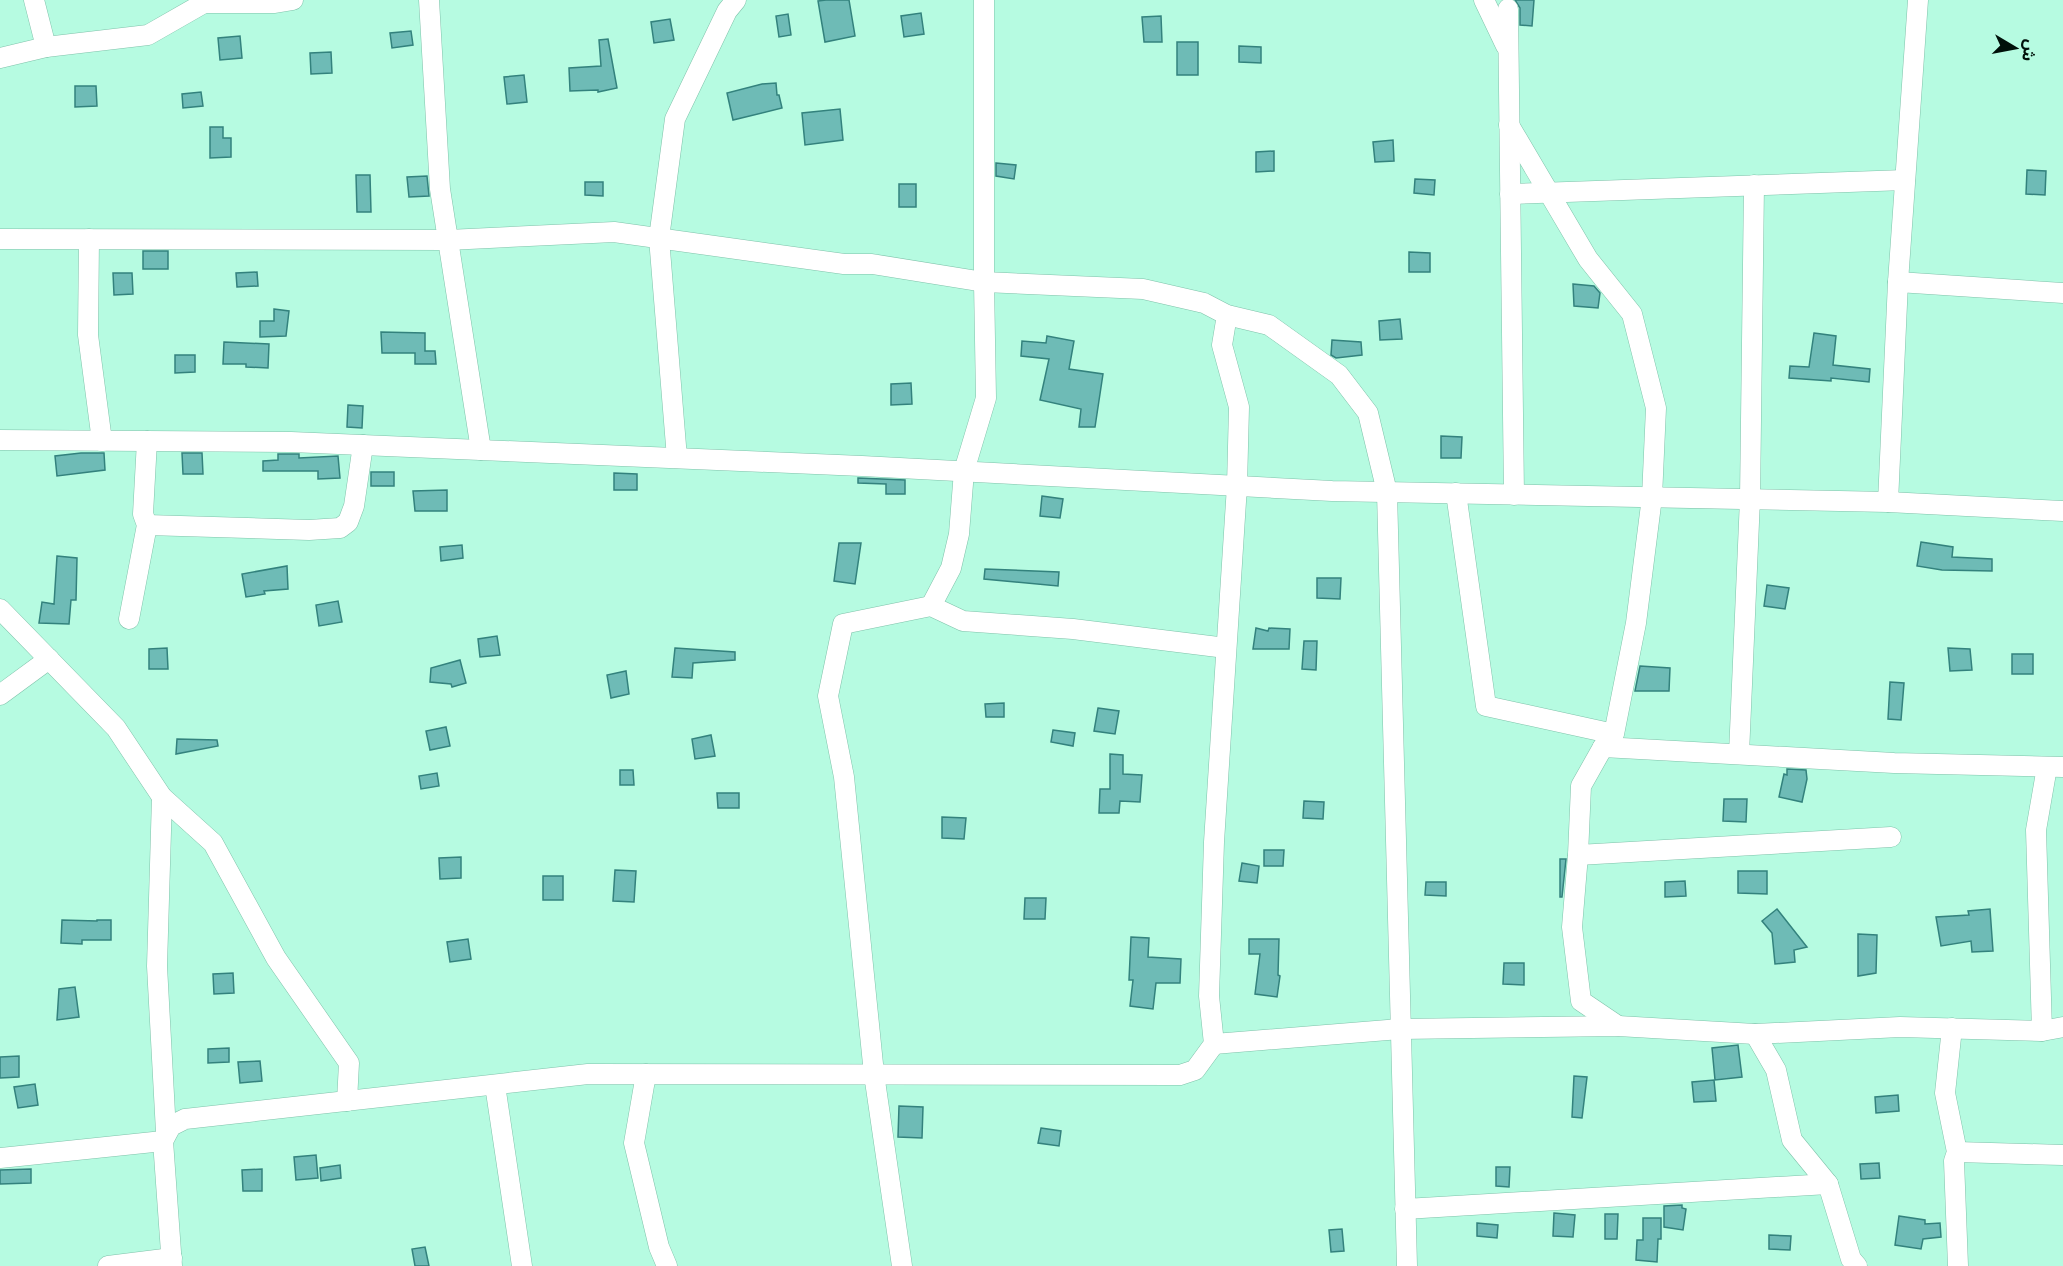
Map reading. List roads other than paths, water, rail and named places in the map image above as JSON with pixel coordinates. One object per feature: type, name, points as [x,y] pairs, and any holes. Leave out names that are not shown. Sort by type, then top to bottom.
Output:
[{"type":"street","points":[[34,0],[46,47]]},
{"type":"street","points":[[0,58],[46,47],[147,35],[204,1],[275,3],[293,0]]},
{"type":"street","points":[[429,0],[440,189],[481,450]]},
{"type":"street","points":[[677,458],[659,238],[675,119],[727,11],[736,0]]},
{"type":"street","points":[[931,606],[951,568],[959,534],[964,471],[986,398],[984,0]]},
{"type":"street","points":[[1484,0],[1508,52]]},
{"type":"street","points":[[1888,502],[1898,282],[1922,3]]},
{"type":"street","points":[[1508,9],[1514,495]]},
{"type":"street","points":[[1509,125],[1588,259],[1632,314],[1656,408],[1652,497],[1636,623],[1609,741],[1581,786],[1572,927],[1581,1001],[1618,1026]]},
{"type":"street","points":[[1510,194],[1905,180]]},
{"type":"street","points":[[1738,754],[1750,499],[1754,185]]},
{"type":"street","points":[[0,239],[448,240],[614,232],[844,264],[872,264],[984,282],[1143,289],[1204,303],[1227,315],[1269,325],[1339,375],[1368,413],[1387,492],[1407,1266]]},
{"type":"street","points":[[89,239],[88,335],[102,441]]},
{"type":"street","points":[[1898,282],[2063,293]]},
{"type":"street","points":[[165,1136],[171,1126],[185,1119],[588,1074],[1180,1075],[1195,1070],[1214,1044],[1209,984],[1214,842],[1237,486],[1239,406],[1222,345],[1227,315]]},
{"type":"street","points":[[0,440],[291,442],[1387,492],[1888,502],[2063,511]]},
{"type":"street","points":[[129,619],[147,525],[143,514],[147,441]]},
{"type":"street","points":[[147,525],[309,530],[340,528],[348,522],[354,506],[363,445]]},
{"type":"street","points":[[1456,493],[1486,706],[1609,741],[1738,754],[1894,763],[2055,767],[2036,830],[2042,1031]]},
{"type":"street","points":[[902,1266],[874,1074],[844,777],[828,696],[843,624],[931,606],[963,621],[1073,629],[1226,648]]},
{"type":"street","points":[[0,609],[116,728],[162,797],[213,843],[276,958],[350,1063],[347,1101]]},
{"type":"street","points":[[0,695],[49,659]]},
{"type":"street","points":[[108,1266],[172,1262],[157,966],[162,797]]},
{"type":"street","points":[[1578,855],[1891,837]]},
{"type":"street","points":[[1214,1044],[1400,1029],[1618,1026],[1755,1034],[1900,1027],[2042,1031],[2063,1028]]},
{"type":"street","points":[[1952,1028],[1945,1094],[1957,1152],[1954,1161],[1958,1266]]},
{"type":"street","points":[[1755,1034],[1776,1070],[1792,1140],[1828,1184],[1851,1259],[1857,1266]]},
{"type":"street","points":[[646,1074],[634,1143],[659,1246],[667,1266]]},
{"type":"street","points":[[495,1084],[522,1266]]},
{"type":"street","points":[[0,1158],[165,1136]]},
{"type":"street","points":[[1957,1152],[2063,1155]]},
{"type":"street","points":[[1405,1209],[1828,1184]]}]
